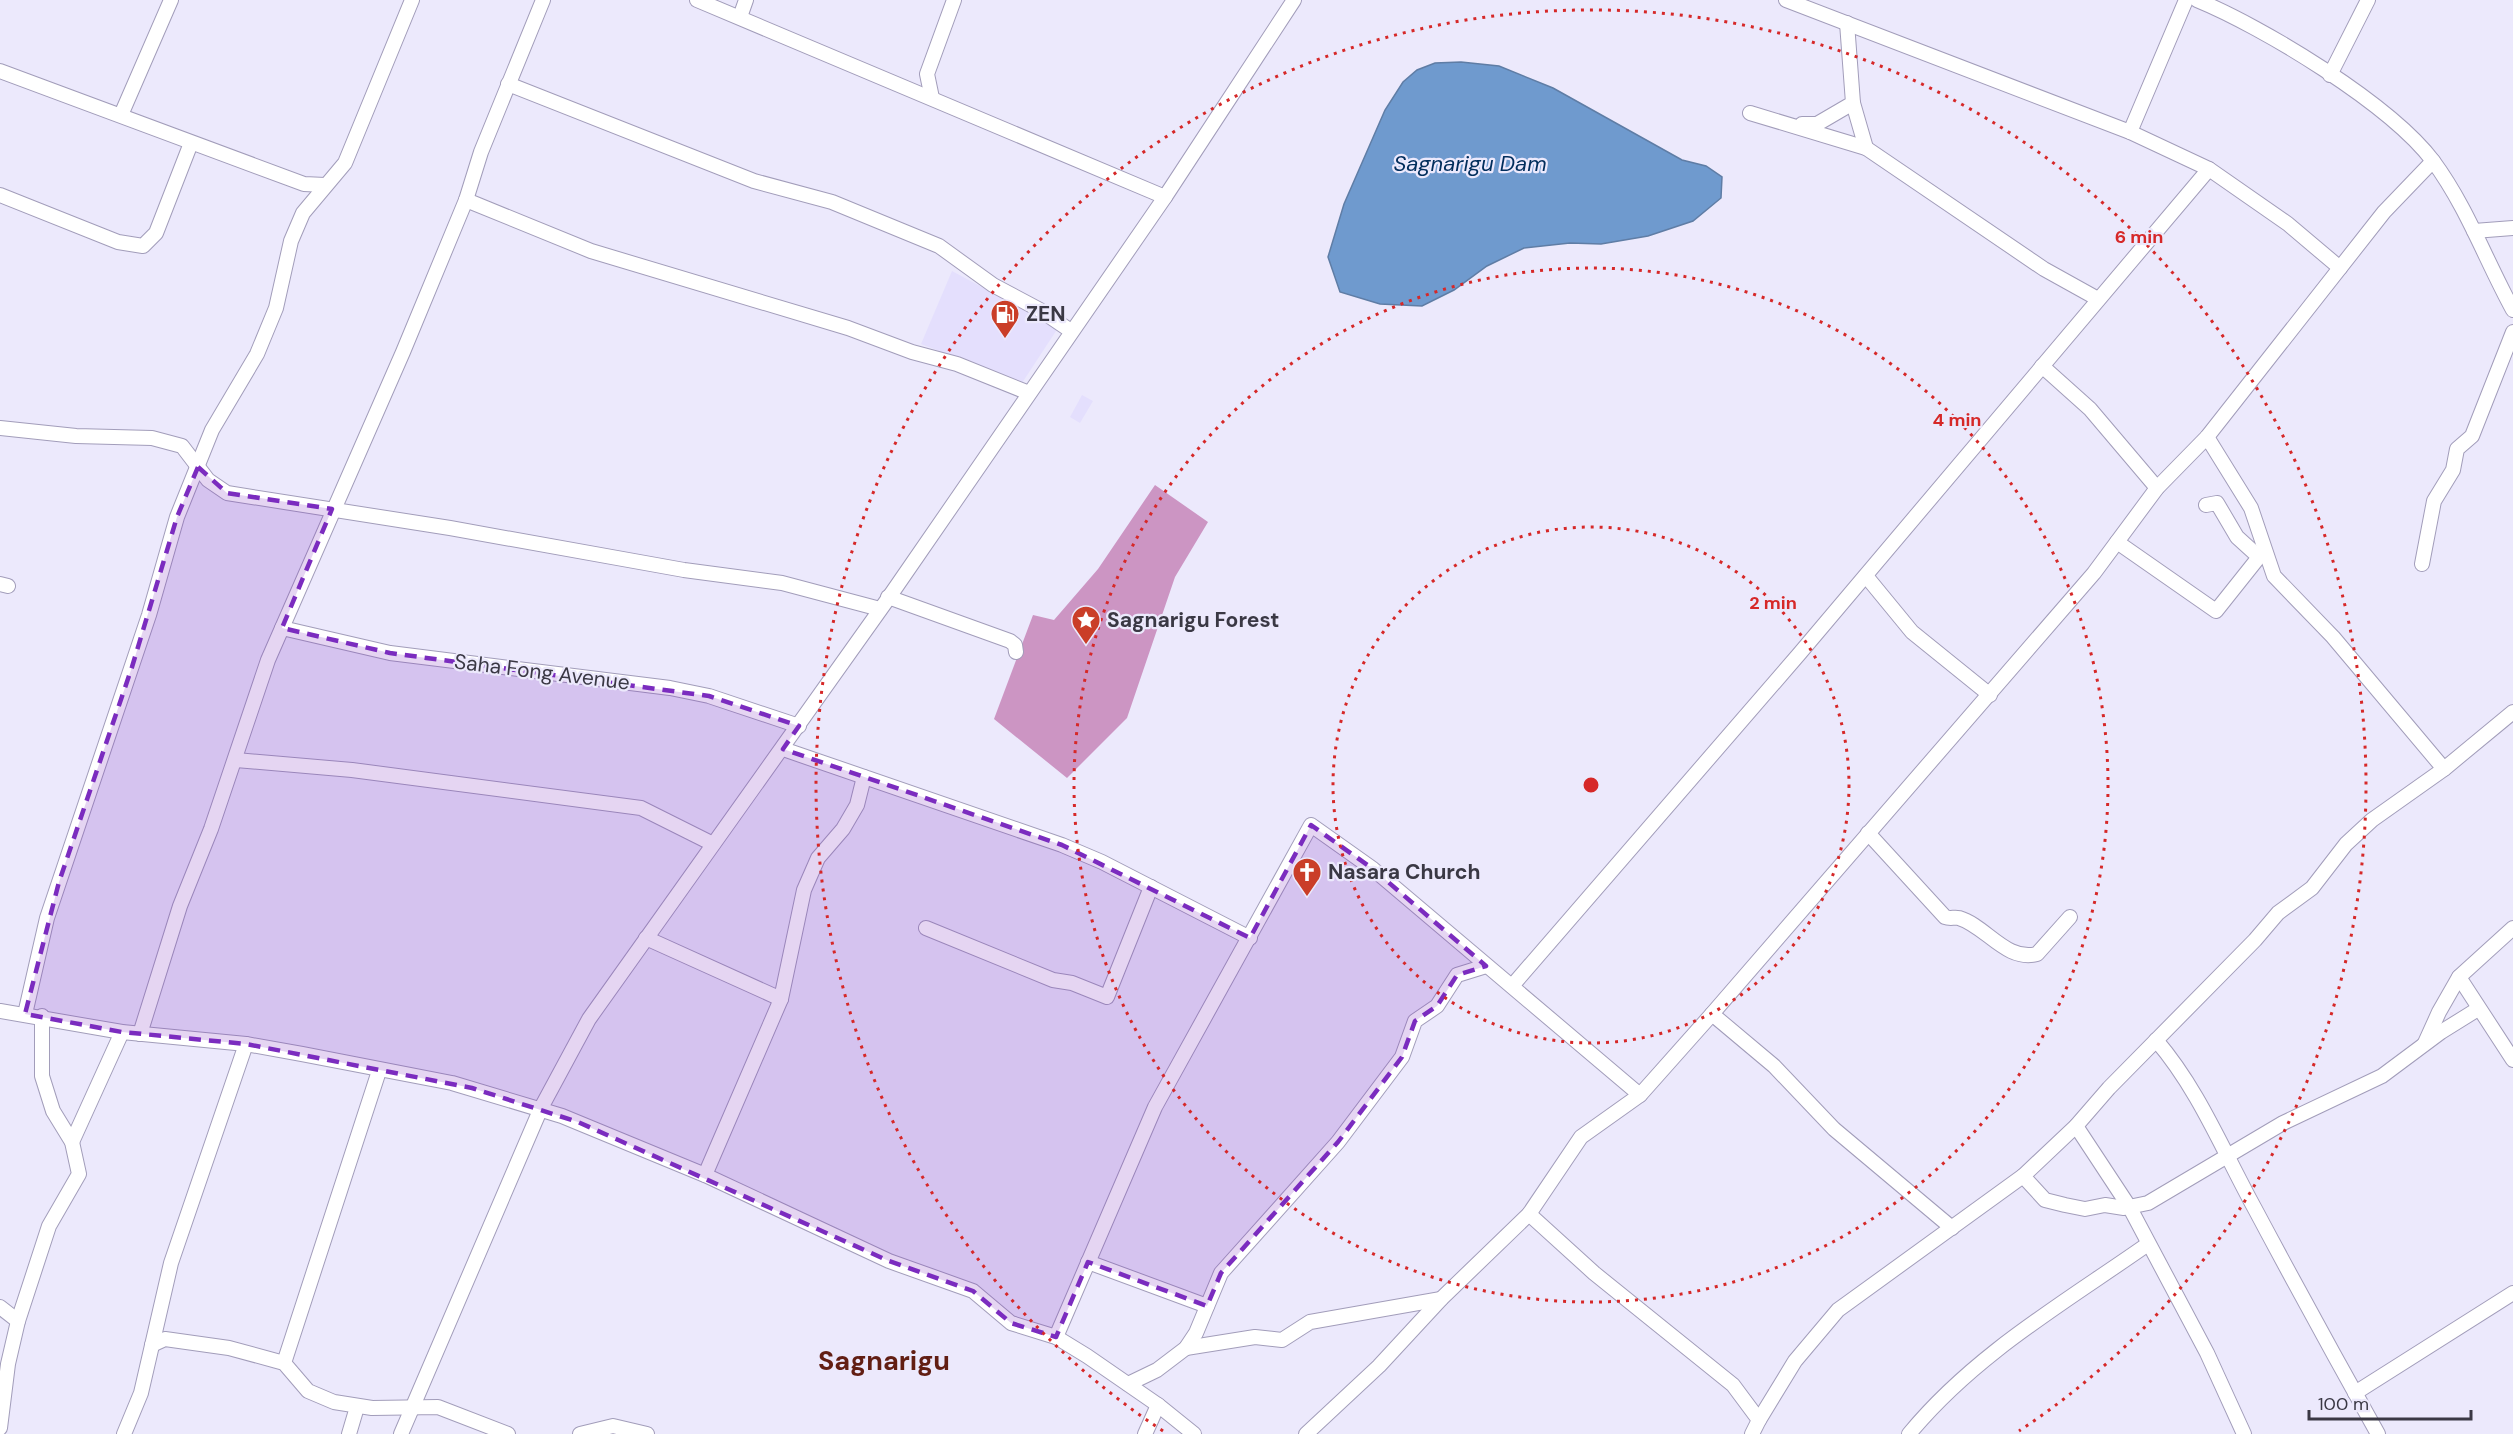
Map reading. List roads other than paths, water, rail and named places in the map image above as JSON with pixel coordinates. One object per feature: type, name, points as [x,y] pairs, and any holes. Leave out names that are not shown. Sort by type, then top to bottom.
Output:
[{"type":"street","points":[[122,115],[171,0]]},
{"type":"street","points":[[25,1014],[38,953],[68,852],[136,657],[177,517],[212,430],[257,354],[276,308],[291,241],[303,213],[340,170],[349,155],[412,0]]},
{"type":"street","points":[[140,1034],[180,906],[236,760],[248,719],[282,628],[332,509],[403,352],[466,200],[481,152],[543,0]]},
{"type":"street","points":[[697,0],[1165,197]]},
{"type":"street","points":[[740,17],[746,0]]},
{"type":"street","points":[[932,98],[927,74],[954,0]]},
{"type":"street","points":[[401,1434],[541,1108],[589,1019],[783,749],[1165,197],[1294,0]]},
{"type":"street","points":[[1786,0],[2130,132],[2209,169],[2288,224],[2340,268]]},
{"type":"street","points":[[2130,132],[2186,0]]},
{"type":"street","points":[[2330,75],[2368,0]]},
{"type":"street","points":[[2205,2],[2262,32],[2330,75],[2390,119],[2433,161],[2507,284],[2513,310]]},
{"type":"street","points":[[1847,23],[1852,103],[1866,148]]},
{"type":"street","points":[[0,71],[304,184],[325,185]]},
{"type":"street","points":[[508,84],[754,181],[832,202],[939,246],[993,285],[1040,310],[1071,332]]},
{"type":"street","points":[[1794,125],[1817,124],[1852,103]]},
{"type":"street","points":[[1750,113],[1866,148],[2044,270],[2098,298]]},
{"type":"street","points":[[0,195],[118,242],[142,246],[156,233],[191,142]]},
{"type":"street","points":[[1306,1434],[1379,1366],[1441,1299],[1529,1214],[1581,1137],[1640,1095],[1712,1014],[1868,832],[1990,695],[2117,542],[2157,488],[2207,437],[2403,190],[2433,161]]},
{"type":"street","points":[[1512,986],[1866,576],[2209,169]]},
{"type":"street","points":[[466,200],[591,251],[848,328],[912,352],[957,364],[1029,393]]},
{"type":"street","points":[[2474,231],[2513,228]]},
{"type":"street","points":[[2422,564],[2434,501],[2453,470],[2457,450],[2472,436],[2513,332]]},
{"type":"street","points":[[2042,366],[2090,409],[2157,488]]},
{"type":"street","points":[[0,428],[106,438],[152,438],[182,446],[212,485],[227,493],[581,553],[782,583],[884,603],[1010,641],[1015,645],[1016,652]]},
{"type":"street","points":[[2207,437],[2251,508],[2274,576],[2332,637],[2444,769]]},
{"type":"street","points":[[2117,542],[2216,611],[2259,557],[2237,537],[2217,503],[2206,506]]},
{"type":"street","points":[[1866,576],[1912,632],[1990,695]]},
{"type":"street","name":"Saha Fong Avenue","points":[[282,628],[390,653],[670,688],[709,696],[799,726]]},
{"type":"street","points":[[1752,1434],[1795,1360],[1822,1325],[1845,1305],[2023,1176],[2076,1126],[2156,1040],[2255,940],[2278,913],[2313,888],[2346,844],[2372,820],[2444,769],[2513,712]]},
{"type":"street","points":[[783,749],[1062,845],[1151,887],[1250,938]]},
{"type":"street","points":[[236,760],[352,770],[641,808],[713,844]]},
{"type":"street","points":[[705,1175],[781,999],[804,890],[818,858],[843,829],[857,805],[864,777]]},
{"type":"street","points":[[1056,1337],[1155,1107],[1311,825],[1372,869],[1640,1095]]},
{"type":"street","points":[[1868,832],[1945,917],[1961,919],[2015,952],[2025,956],[2037,954],[2070,916]]},
{"type":"street","points":[[926,928],[1053,980],[1072,983],[1107,997],[1151,887]]},
{"type":"street","points":[[2425,1044],[2439,1012],[2459,977],[2513,927]]},
{"type":"street","points":[[646,938],[781,999]]},
{"type":"street","points":[[1128,1384],[1157,1370],[1186,1348],[1196,1333],[1221,1273],[1338,1142],[1402,1058],[1415,1022],[1437,1006],[1457,975],[1486,966]]},
{"type":"street","points":[[2459,977],[2513,1060]]},
{"type":"street","points":[[2023,1176],[2045,1200],[2085,1209],[2105,1205],[2130,1208],[2148,1203],[2213,1162],[2228,1157],[2296,1116],[2382,1076],[2478,1009]]},
{"type":"street","points":[[0,1011],[42,1016],[122,1032],[246,1044],[452,1083],[541,1108],[705,1175],[889,1261],[972,1292],[1011,1323],[1056,1337],[1158,1405],[1194,1434]]},
{"type":"street","points":[[1712,1014],[1774,1066],[1834,1128],[1952,1228]]},
{"type":"street","points":[[0,1428],[8,1364],[18,1321],[50,1226],[79,1174],[72,1142],[53,1111],[42,1076],[42,1016]]},
{"type":"street","points":[[72,1142],[122,1032]]},
{"type":"street","points":[[2156,1040],[2181,1071],[2378,1434]]},
{"type":"street","points":[[124,1434],[141,1393],[171,1263],[246,1044]]},
{"type":"street","points":[[284,1363],[380,1071]]},
{"type":"street","points":[[2076,1126],[2130,1208],[2207,1353],[2244,1434]]},
{"type":"street","points":[[1529,1214],[1594,1273],[1733,1385],[1759,1420]]},
{"type":"street","points":[[1909,1434],[1945,1393],[2024,1327],[2148,1244]]},
{"type":"street","points":[[1088,1262],[1207,1306]]},
{"type":"street","points":[[2355,1393],[2513,1293]]},
{"type":"street","points":[[1186,1348],[1255,1336],[1282,1340],[1310,1322],[1441,1299]]},
{"type":"street","points":[[0,1307],[18,1321]]},
{"type":"street","points":[[152,1345],[165,1339],[210,1345],[284,1363],[308,1391],[334,1402],[357,1407],[438,1407],[508,1434]]},
{"type":"street","points":[[1145,1434],[1158,1405]]},
{"type":"street","points":[[349,1434],[357,1407]]},
{"type":"street","points":[[580,1434],[613,1426],[647,1434]]},
{"type":"water","name":"Sagnarigu Dam","points":[[1461,62],[1499,66],[1553,88],[1682,160],[1706,166],[1722,177],[1721,198],[1693,221],[1648,236],[1601,244],[1570,243],[1524,248],[1487,266],[1454,290],[1422,306],[1380,304],[1340,292],[1328,257],[1344,204],[1385,110],[1403,82],[1417,70],[1435,63]]},
{"type":"place","name":"ZEN","points":[[1005,340]]},
{"type":"place","name":"Sagnarigu Forest","points":[[1086,646]]},
{"type":"place","name":"Nasara Church","points":[[1307,898]]},
{"type":"district","name":"Sagnarigu","points":[[884,1360]]}]
